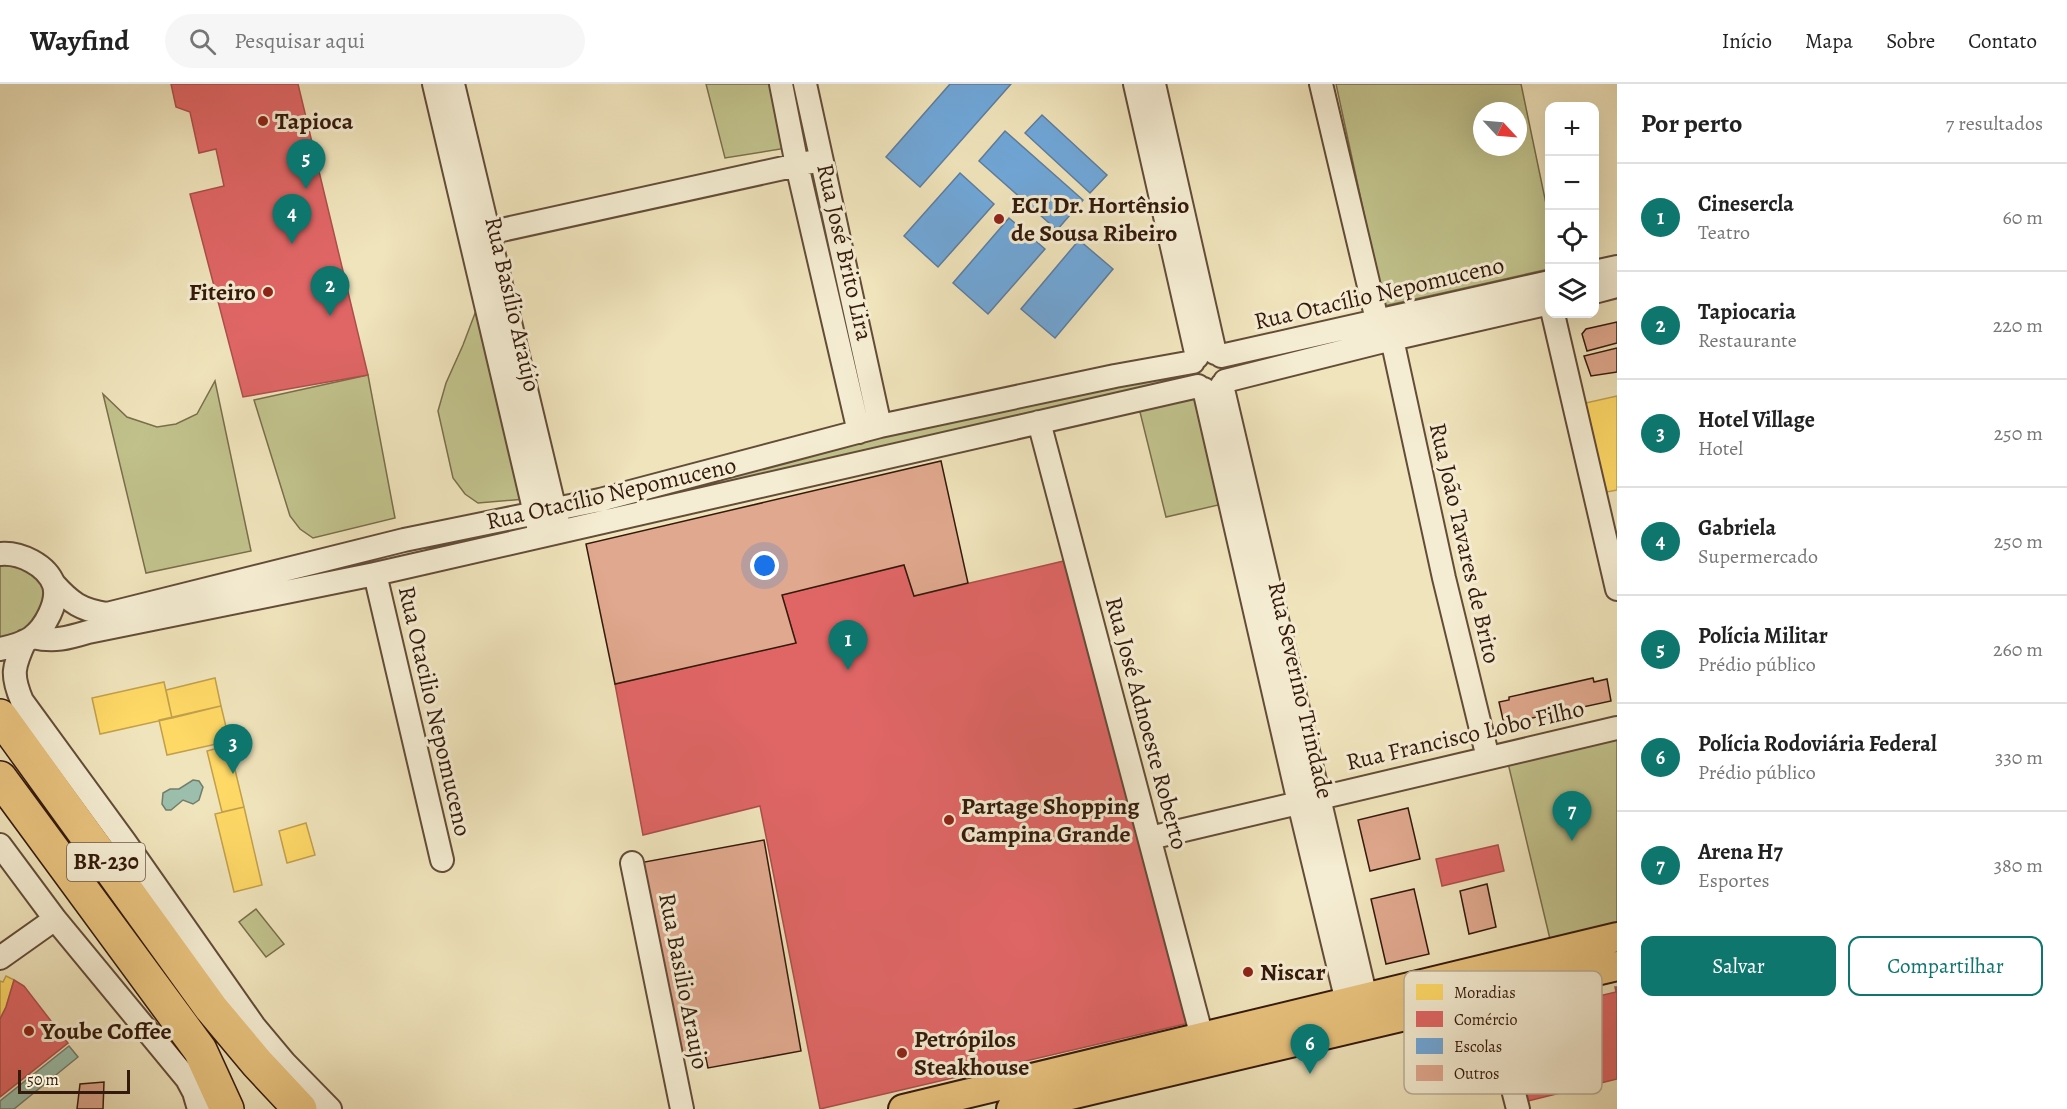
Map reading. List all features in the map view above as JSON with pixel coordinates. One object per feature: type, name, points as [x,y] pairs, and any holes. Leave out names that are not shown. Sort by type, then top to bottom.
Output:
[{"type":"highway","name":"BR-230","points":[[0,716],[211,1008],[257,1063],[300,1109]]},
{"type":"highway","name":"BR-230","points":[[0,777],[187,1033],[206,1061],[227,1109]]},
{"type":"main road","points":[[1477,971],[1617,937]]},
{"type":"main road","points":[[1596,971],[1617,966]]},
{"type":"main road","points":[[903,1109],[1404,989]]},
{"type":"main road","points":[[1011,1109],[1404,1016]]},
{"type":"street","name":"Rua Basílio Araújo","points":[[434,84],[550,534]]},
{"type":"street","name":"Rua Basílio Araújo","points":[[453,84],[488,233],[544,511]]},
{"type":"street","name":"Rua José Brito Lira","points":[[781,84],[797,165],[869,429]]},
{"type":"street","name":"Rua José Brito Lira","points":[[805,84],[821,159],[869,429]]},
{"type":"street","points":[[1135,84],[1207,357]]},
{"type":"street","points":[[1154,84],[1207,357]]},
{"type":"street","points":[[1321,84],[1377,320]]},
{"type":"street","points":[[488,233],[821,159]]},
{"type":"street","points":[[1599,271],[1617,267]]},
{"type":"street","name":"Rua Otacílio Nepomuceno","points":[[29,639],[48,641],[69,638],[143,613],[404,540],[611,497],[869,429],[1545,283]]},
{"type":"street","points":[[1599,291],[1617,286]]},
{"type":"street","name":"Rua Otacílio Nepomuceno","points":[[0,554],[7,553],[24,557],[41,567],[69,601],[87,611],[106,614],[143,613],[375,574],[1039,422],[1212,385],[1392,339],[1545,304]]},
{"type":"street","points":[[1554,318],[1610,507],[1617,589]]},
{"type":"street","name":"Rua João Tavares de Brito","points":[[1392,339],[1444,578],[1488,758]]},
{"type":"street","points":[[1207,357],[1228,365],[1228,370],[1212,385],[1195,382],[1191,372],[1207,357]]},
{"type":"street","name":"Rua Severino Trindade","points":[[1212,385],[1357,1000]]},
{"type":"street","name":"Rua José Adnoeste Roberto","points":[[1039,422],[1202,1037]]},
{"type":"street","name":"Rua Otacilio Nepomuceno","points":[[375,574],[442,860]]},
{"type":"street","points":[[54,584],[55,597],[50,614],[29,639],[15,665],[14,683],[22,701],[125,842],[254,1026],[285,1063],[330,1109]]},
{"type":"street","points":[[0,649],[29,639]]},
{"type":"street","name":"Rua Francisco Lobo Filho","points":[[1150,838],[1617,728]]},
{"type":"street","points":[[0,845],[55,919],[187,1079],[199,1109]]},
{"type":"street","name":"Rua Basilio Araujo","points":[[632,863],[682,1109]]},
{"type":"street","points":[[0,958],[55,919]]},
{"type":"street","points":[[1514,1094],[1518,1109]]},
{"type":"green space","points":[[706,84],[775,84],[787,148],[725,158]]},
{"type":"green space","points":[[1336,84],[1521,84],[1525,102],[1473,102],[1473,156],[1527,156],[1527,113],[1545,199],[1545,270],[1384,306]]},
{"type":"green space","points":[[480,300],[525,499],[478,503],[465,494],[453,478],[438,411],[446,383]]},
{"type":"green space","points":[[1189,365],[1191,378],[577,523],[575,509]]},
{"type":"green space","points":[[368,375],[395,518],[313,538],[300,529],[290,516],[254,400]]},
{"type":"green space","points":[[215,381],[251,551],[146,573],[103,394],[127,417],[157,427],[176,424],[197,414]]},
{"type":"green space","points":[[1199,388],[1227,503],[1166,517],[1138,404]]},
{"type":"green space","points":[[0,562],[26,565],[48,590],[40,622],[0,641]]},
{"type":"green space","points":[[1617,735],[1617,924],[1550,939],[1507,759]]},
{"type":"green space","points":[[256,909],[284,944],[266,957],[239,922]]},
{"type":"shaded area","points":[[193,780],[199,781],[203,787],[199,800],[193,804],[183,800],[171,810],[166,810],[162,804],[163,793],[170,789],[179,789]]},
{"type":"shaded area","points":[[69,1046],[78,1057],[14,1109],[0,1109],[0,1101]]},
{"type":"building: Moradias","points":[[1617,396],[1617,490],[1607,492],[1581,404]]},
{"type":"building: Moradias","points":[[215,678],[221,706],[172,718],[166,690]]},
{"type":"building: Moradias","points":[[164,682],[172,718],[100,734],[92,698]]},
{"type":"building: Moradias","points":[[221,706],[227,731],[219,733],[221,743],[167,755],[159,720]]},
{"type":"building: Moradias","points":[[229,745],[244,807],[222,812],[207,751]]},
{"type":"building: Moradias","points":[[244,807],[262,885],[234,892],[215,814]]},
{"type":"building: Moradias","points":[[306,823],[315,855],[287,863],[279,831]]},
{"type":"building: Moradias","points":[[6,976],[14,980],[0,1019],[0,981],[3,982]]},
{"type":"building: Comércio","points":[[171,84],[298,84],[368,375],[243,397],[190,194],[224,186],[216,149],[199,153],[190,112],[176,107]]},
{"type":"building: Comércio","name":"Partage Shopping Campina Grande","points":[[1068,560],[1189,1023],[820,1109],[760,806],[643,835],[615,684],[796,643],[782,595],[904,565],[914,596]]},
{"type":"building: Comércio","points":[[1498,845],[1504,871],[1442,886],[1436,859]]},
{"type":"building: Comércio","name":"Yoube Coffee","points":[[14,980],[24,986],[68,1043],[0,1097],[0,1019]]},
{"type":"building: Comércio","points":[[1615,987],[1617,987],[1617,1079],[1602,1083],[1602,995],[1616,992]]},
{"type":"building: Comércio","points":[[1518,1094],[1556,1094],[1520,1103]]},
{"type":"building: Escolas","points":[[950,84],[1011,84],[920,187],[886,157]]},
{"type":"building: Escolas","points":[[1042,115],[1107,175],[1090,193],[1025,133]]},
{"type":"building: Escolas","points":[[1005,131],[1083,200],[1057,230],[979,161]]},
{"type":"building: Escolas","points":[[960,173],[994,204],[938,267],[904,236]]},
{"type":"building: Escolas","points":[[1009,218],[1045,249],[988,314],[953,283]]},
{"type":"building: Escolas","points":[[1079,240],[1113,269],[1055,338],[1021,309]]},
{"type":"building: Outros","points":[[1617,322],[1617,343],[1587,351],[1582,334],[1586,329]]},
{"type":"building: Outros","points":[[1617,348],[1617,372],[1591,376],[1584,356]]},
{"type":"building: Outros","points":[[941,461],[968,583],[914,596],[904,565],[782,595],[796,643],[615,684],[586,544]]},
{"type":"building: Outros","points":[[1593,678],[1594,682],[1607,679],[1611,701],[1504,724],[1499,702],[1509,700],[1509,697]]},
{"type":"building: Outros","points":[[1408,808],[1420,859],[1370,871],[1358,820]]},
{"type":"building: Outros","points":[[764,840],[801,1051],[708,1068],[705,1054],[674,1059],[639,863]]},
{"type":"building: Outros","points":[[1487,884],[1496,927],[1469,934],[1460,891]]},
{"type":"building: Outros","points":[[1414,889],[1429,954],[1386,964],[1371,899]]},
{"type":"building: Outros","points":[[104,1082],[103,1109],[77,1109],[80,1084]]},
{"type":"place","name":"Tapioca","points":[[263,121]]},
{"type":"place","name":"Polícia Militar","points":[[306,189]]},
{"type":"place","name":"ECI Dr. Hortênsio de Sousa Ribeiro","points":[[999,219]]},
{"type":"place","name":"Gabriela","points":[[292,244]]},
{"type":"place","name":"Fiteiro","points":[[268,292]]},
{"type":"place","name":"Tapiocaria","points":[[330,316]]},
{"type":"place","name":"Cinesercla","points":[[848,670]]},
{"type":"place","name":"Hotel Village","points":[[233,774]]},
{"type":"place","name":"Partage Shopping Campina Grande","points":[[949,820]]},
{"type":"place","name":"Arena H7","points":[[1572,841]]},
{"type":"place","name":"Niscar","points":[[1248,972]]},
{"type":"place","name":"Yoube Coffee","points":[[29,1031]]},
{"type":"place","name":"Petrópilos Steakhouse","points":[[902,1053]]},
{"type":"place","name":"Polícia Rodoviária Federal","points":[[1310,1074]]}]
